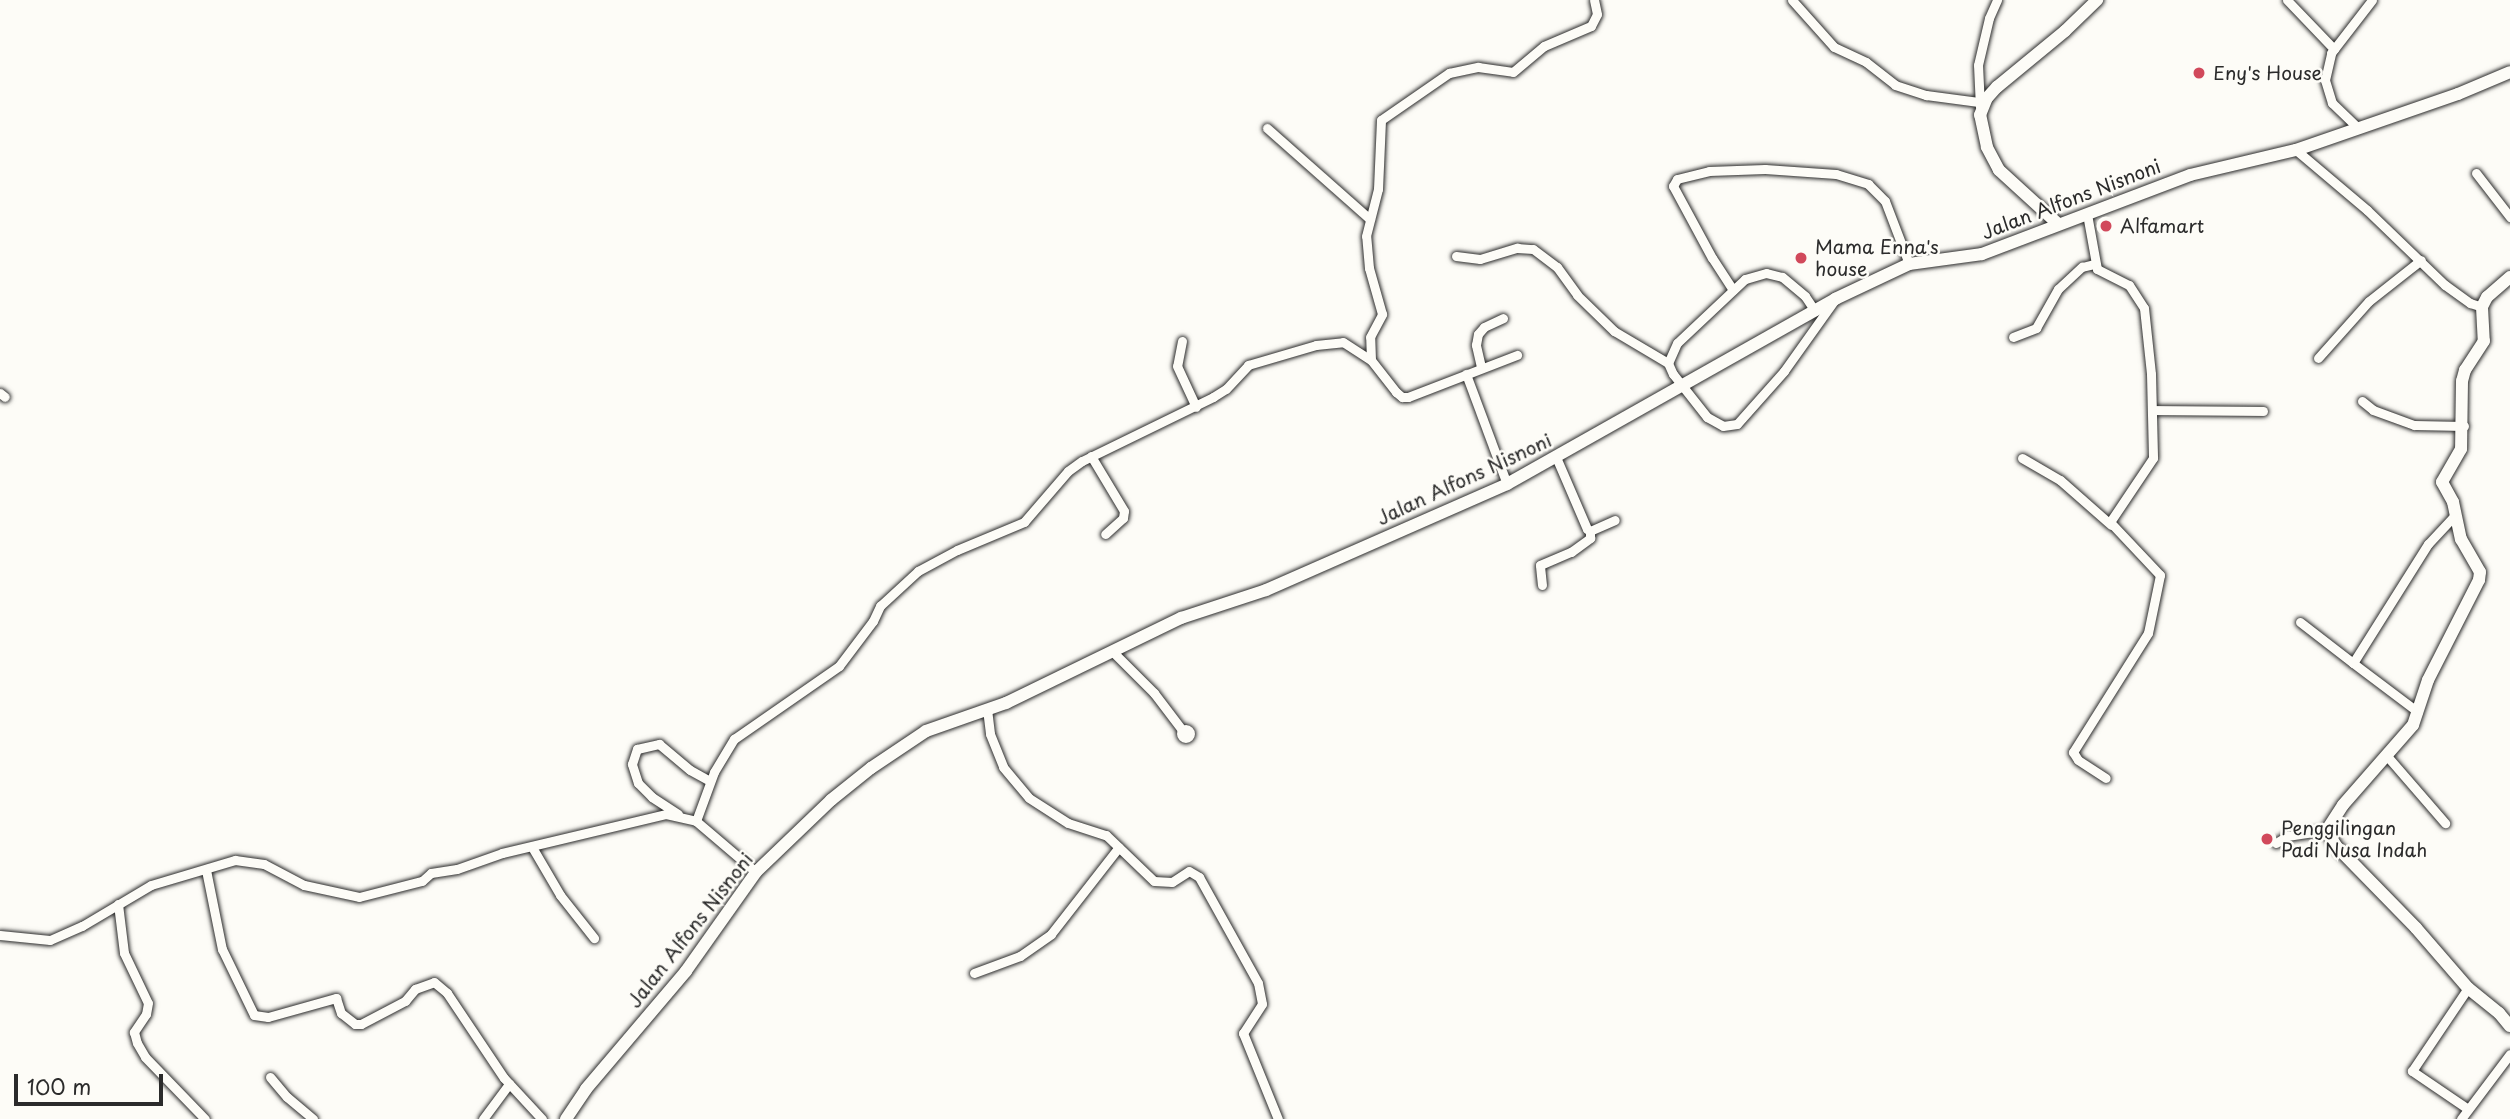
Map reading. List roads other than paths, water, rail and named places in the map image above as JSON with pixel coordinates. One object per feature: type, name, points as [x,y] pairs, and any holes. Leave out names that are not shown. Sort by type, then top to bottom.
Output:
[{"type":"main road","points":[[2057,223],[1999,170],[1987,147],[1980,108],[1997,86],[2065,31],[2097,0]]},
{"type":"main road","name":"Jalan Alfons Nisnoni","points":[[566,1119],[614,1055],[667,996],[756,872],[815,814],[871,768],[926,731],[1006,703],[1114,653],[1181,618],[1266,590],[1507,484],[1835,299],[1909,264],[1982,254],[2057,223],[2190,175],[2296,150],[2458,94],[2510,72]]},
{"type":"main road","points":[[2510,277],[2487,298],[2482,307],[2481,323],[2485,337],[2465,370],[2462,381],[2461,449],[2442,482],[2461,538],[2480,577],[2428,680],[2413,725],[2343,804],[2327,830],[2336,846],[2416,928],[2468,988],[2499,1013],[2510,1026]]},
{"type":"street","points":[[1371,360],[1370,337],[1381,314],[1369,268],[1366,236],[1378,189],[1382,118],[1449,73],[1478,67],[1513,72],[1544,46],[1591,26],[1597,14],[1594,0]]},
{"type":"street","points":[[1792,0],[1834,47],[1866,62],[1895,85],[1980,108],[1978,65],[1989,18],[1997,0]]},
{"type":"street","points":[[2287,0],[2334,49]]},
{"type":"street","points":[[2357,127],[2342,117],[2327,93],[2328,58],[2372,0]]},
{"type":"street","points":[[1267,128],[1370,219]]},
{"type":"street","points":[[2296,150],[2421,260],[2445,285],[2470,303],[2482,307]]},
{"type":"street","points":[[1733,290],[1712,258],[1673,186],[1677,179],[1709,171],[1765,169],[1836,174],[1868,184],[1885,201],[1909,264]]},
{"type":"street","points":[[2476,173],[2510,217]]},
{"type":"street","points":[[2087,214],[2094,264],[2104,275],[2130,285],[2144,308],[2152,410],[2153,458],[2111,520],[2111,525]]},
{"type":"street","points":[[1456,256],[1466,260],[1480,259],[1517,248],[1533,249],[1557,267],[1577,295],[1614,331],[1668,363],[1681,385],[1707,417],[1723,426],[1737,424],[1784,371],[1835,299]]},
{"type":"street","points":[[2318,358],[2369,301],[2421,260]]},
{"type":"street","points":[[2013,337],[2036,328],[2059,289],[2082,267],[2094,264]]},
{"type":"street","points":[[1668,363],[1677,344],[1745,279],[1766,273],[1774,274],[1793,285],[1815,311]]},
{"type":"street","points":[[1481,367],[1476,345],[1478,334],[1484,327],[1503,318]]},
{"type":"street","points":[[1182,341],[1177,366],[1196,407]]},
{"type":"street","points":[[696,821],[710,781],[734,739],[839,666],[887,598],[918,571],[940,558],[1024,522],[1068,471],[1091,456],[1196,407],[1226,389],[1248,365],[1316,345],[1343,342],[1371,360],[1402,397],[1422,393],[1481,367],[1517,355]]},
{"type":"street","points":[[1466,374],[1507,484]]},
{"type":"street","points":[[2362,401],[2373,410],[2414,425],[2463,426]]},
{"type":"street","points":[[2152,410],[2263,411]]},
{"type":"street","points":[[1091,456],[1125,512],[1105,534]]},
{"type":"street","points":[[1542,585],[1541,565],[1571,552],[1590,537],[1590,531],[1556,457]]},
{"type":"street","points":[[2022,458],[2060,480],[2111,525],[2160,575],[2148,633],[2073,754],[2106,778]]},
{"type":"street","points":[[2353,663],[2428,544],[2455,515]]},
{"type":"street","points":[[1590,531],[1615,520]]},
{"type":"street","points":[[2300,622],[2418,712]]},
{"type":"street","points":[[1114,653],[1154,693],[1183,731]]},
{"type":"street","points":[[987,709],[990,734],[1003,767],[1020,789],[1068,823],[1096,829],[1119,847],[1147,878],[1163,884],[1172,882],[1189,871],[1199,877],[1212,895],[1258,983],[1262,1004],[1243,1033],[1278,1119]]},
{"type":"street","points":[[679,815],[652,796],[638,782],[632,764],[637,750],[659,744],[690,770],[710,781]]},
{"type":"street","points":[[2387,756],[2445,823]]},
{"type":"street","points":[[0,935],[50,940],[82,926],[151,885],[206,870],[219,863],[248,860],[304,885],[359,897],[422,881],[431,873],[457,869],[502,853],[593,829],[666,814],[696,821],[756,872]]},
{"type":"street","points":[[2276,843],[2287,836],[2327,830]]},
{"type":"street","points":[[532,847],[560,895],[594,938]]},
{"type":"street","points":[[974,973],[1020,956],[1051,934],[1119,847]]},
{"type":"street","points":[[206,870],[222,949],[254,1015],[268,1017],[336,998],[341,1013],[355,1024],[361,1024],[405,1002],[415,989],[434,982],[447,993],[509,1084],[542,1119]]},
{"type":"street","points":[[118,904],[124,953],[148,1003],[146,1013],[134,1032],[137,1043],[145,1057],[205,1119]]},
{"type":"street","points":[[2468,988],[2412,1071],[2468,1109]]},
{"type":"street","points":[[2460,1119],[2510,1054]]},
{"type":"street","points":[[270,1077],[287,1097],[313,1119]]},
{"type":"street","points":[[483,1119],[509,1084]]},
{"type":"place","name":"Eny's House","points":[[2199,73]]},
{"type":"place","name":"Alfamart","points":[[2106,226]]},
{"type":"place","name":"Mama Enna's house","points":[[1801,258]]},
{"type":"place","name":"Penggilingan Padi Nusa Indah","points":[[2267,839]]}]
